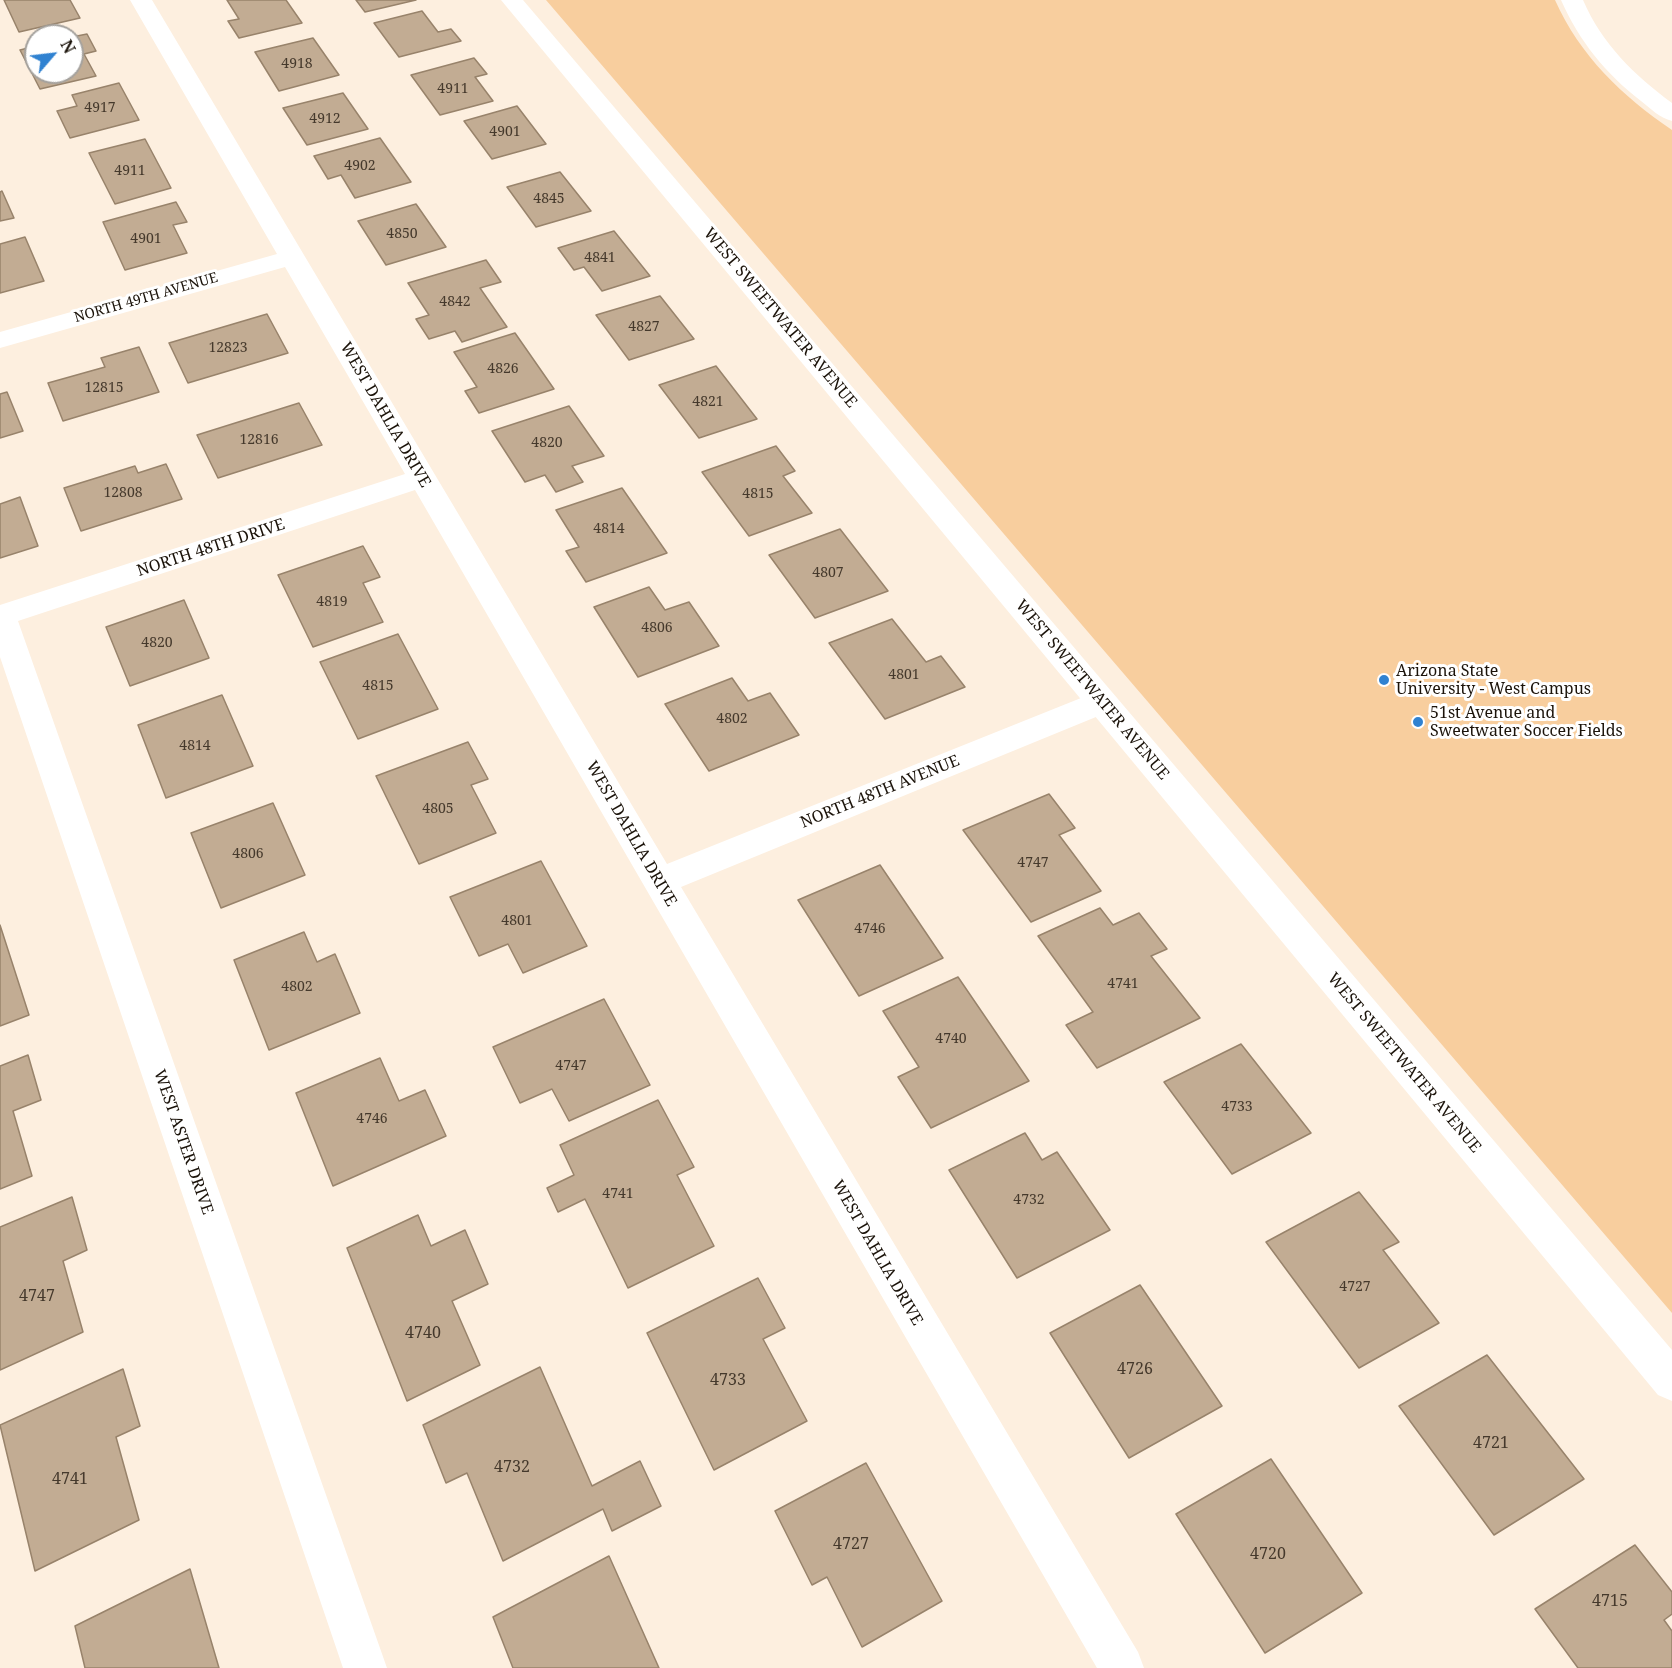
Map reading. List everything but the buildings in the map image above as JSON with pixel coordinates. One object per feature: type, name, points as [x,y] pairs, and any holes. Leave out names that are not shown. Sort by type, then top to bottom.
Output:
[{"type":"street","name":"WEST DAHLIA DRIVE","points":[[141,0],[1122,1668]]},
{"type":"street","name":"WEST SWEETWATER AVENUE","points":[[512,0],[1672,1381]]},
{"type":"street","points":[[1572,0],[1584,26],[1614,65],[1672,114]]},
{"type":"street","name":"NORTH 49TH AVENUE","points":[[0,339],[293,257]]},
{"type":"street","name":"NORTH 48TH DRIVE","points":[[0,616],[422,478]]},
{"type":"street","name":"WEST ASTER DRIVE","points":[[0,616],[365,1668]]},
{"type":"street","name":"NORTH 48TH AVENUE","points":[[659,882],[1102,702]]},
{"type":"shaded area","name":"51st Avenue and Sweetwater Soccer Fields","points":[[546,0],[1555,0],[1577,39],[1604,73],[1636,103],[1672,130],[1672,1313]]},
{"type":"place","name":"Arizona State University - West Campus","points":[[1384,680]]},
{"type":"place","name":"51st Avenue and Sweetwater Soccer Fields","points":[[1418,722]]}]
